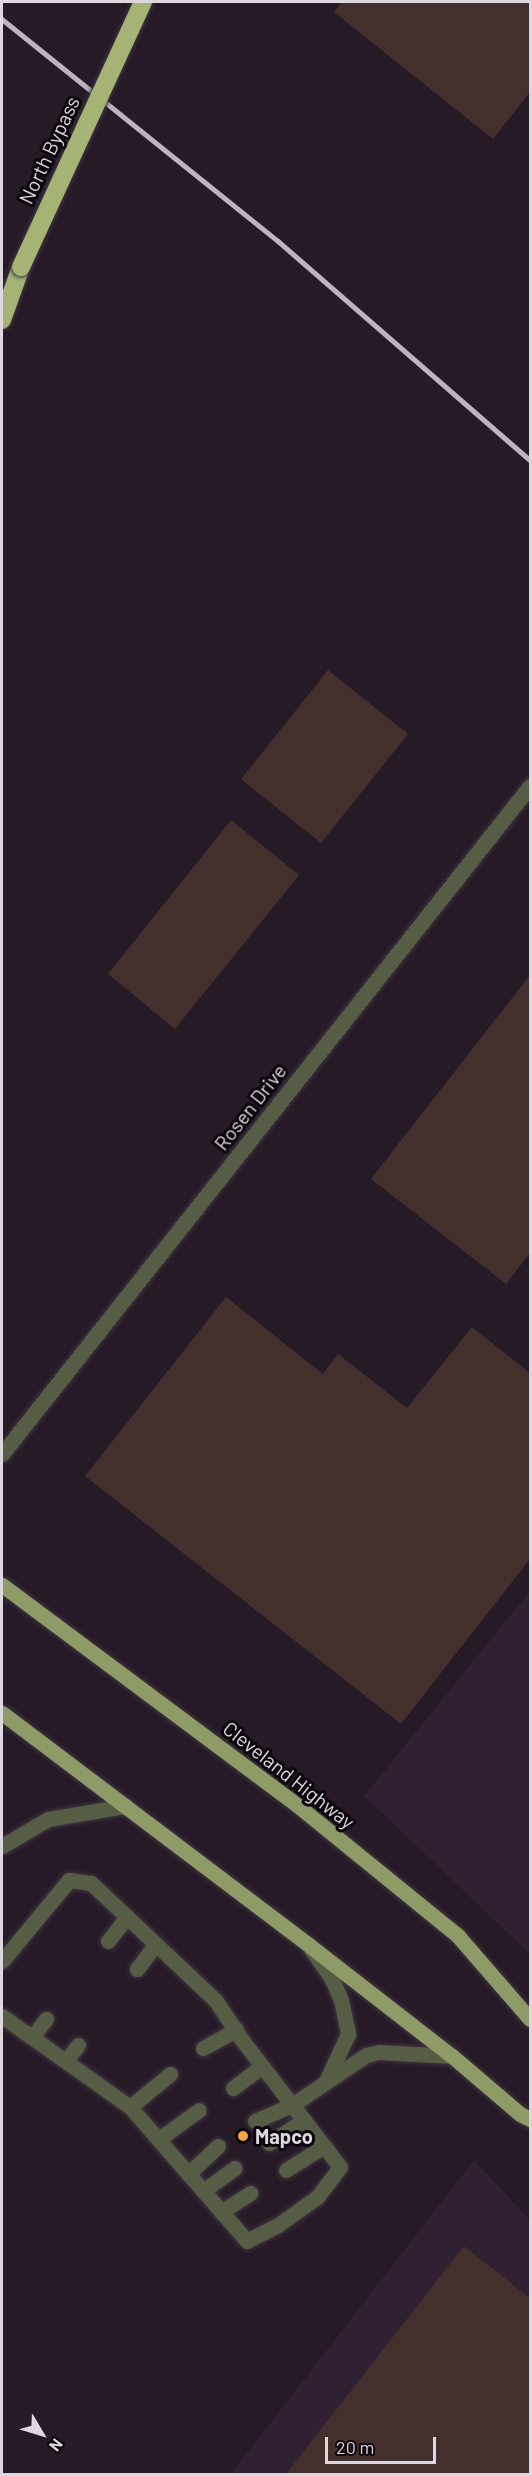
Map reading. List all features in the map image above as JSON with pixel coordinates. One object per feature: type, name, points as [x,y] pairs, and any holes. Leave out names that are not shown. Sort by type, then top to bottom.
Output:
[{"type":"highway","name":"North Bypass","points":[[2,320],[21,267],[143,2]]},
{"type":"main road","name":"Cleveland Highway","points":[[2,1585],[297,1805],[458,1936],[531,2019]]},
{"type":"main road","points":[[2,1713],[452,2056],[520,2114],[531,2119]]},
{"type":"street","name":"Rosen Drive","points":[[2,1454],[531,786]]},
{"type":"street","points":[[2,1846],[48,1819],[126,1806]]},
{"type":"street","points":[[2,1961],[69,1880],[91,1883],[216,2001],[262,2066],[340,2167],[317,2197],[278,2225],[247,2241],[130,2107],[2,2016]]},
{"type":"street","points":[[108,1941],[127,1917]]},
{"type":"street","points":[[137,1969],[156,1944]]},
{"type":"street","points":[[309,1946],[336,1990],[348,2034],[325,2083]]},
{"type":"street","points":[[32,2037],[46,2019]]},
{"type":"street","points":[[203,2048],[236,2030]]},
{"type":"street","points":[[66,2061],[78,2045]]},
{"type":"street","points":[[255,2121],[292,2105],[366,2055],[379,2052],[452,2056]]},
{"type":"street","points":[[233,2088],[262,2066]]},
{"type":"street","points":[[130,2107],[170,2074]]},
{"type":"street","points":[[159,2139],[199,2110]]},
{"type":"street","points":[[269,2143],[304,2120]]},
{"type":"street","points":[[188,2174],[218,2146]]},
{"type":"street","points":[[286,2170],[324,2146]]},
{"type":"street","points":[[203,2191],[235,2168]]},
{"type":"street","points":[[221,2212],[250,2193]]},
{"type":"shaded area","points":[[530,1591],[530,1954],[364,1796]]},
{"type":"shaded area","points":[[474,2160],[530,2220],[530,2474],[231,2474]]},
{"type":"building","points":[[342,2],[530,2],[530,92],[493,139],[334,12]]},
{"type":"building","points":[[328,670],[408,734],[321,843],[241,779]]},
{"type":"building","points":[[231,820],[299,875],[175,1029],[108,974]]},
{"type":"building","points":[[530,975],[530,1253],[506,1284],[371,1179]]},
{"type":"building","points":[[226,1297],[323,1374],[338,1354],[407,1408],[472,1327],[530,1373],[530,1559],[401,1724],[85,1476]]},
{"type":"building","points":[[464,2246],[530,2298],[530,2474],[286,2474]]},
{"type":"railway","points":[[2,19],[278,241],[530,460]]},
{"type":"place","name":"Mapco","points":[[243,2136]]}]
